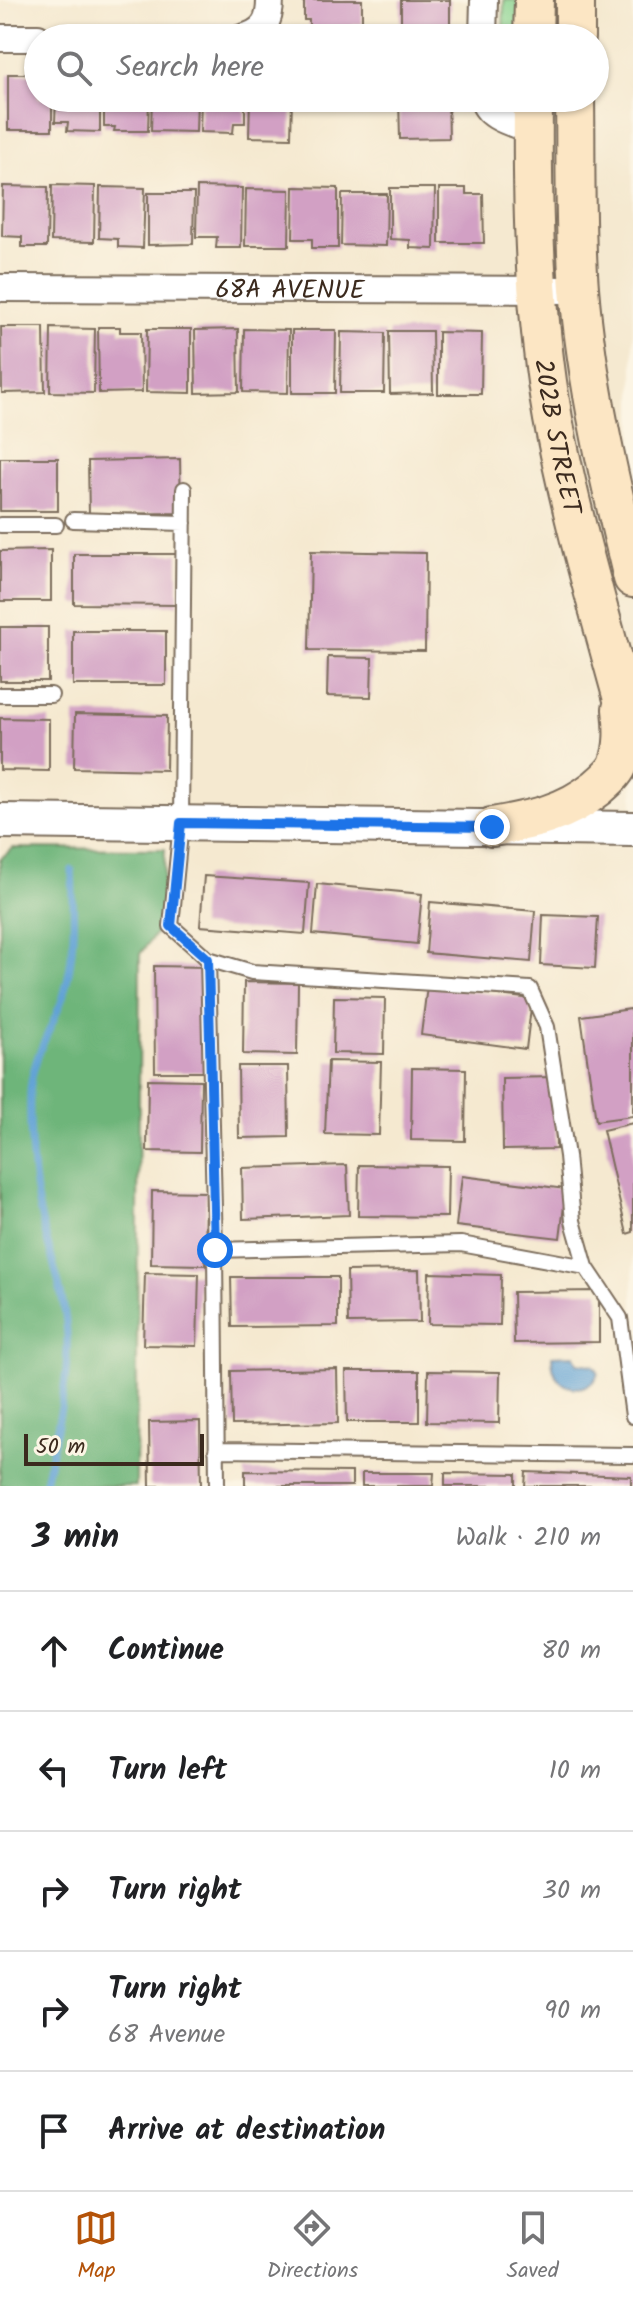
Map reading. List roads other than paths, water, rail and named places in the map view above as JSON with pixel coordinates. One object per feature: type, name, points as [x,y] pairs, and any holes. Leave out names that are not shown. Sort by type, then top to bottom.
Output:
[{"type":"main road","points":[[533,24],[534,0]]},
{"type":"main road","points":[[575,0],[575,24]]},
{"type":"main road","name":"202B STREET","points":[[575,112],[579,290],[596,414],[633,578]]},
{"type":"main road","name":"202B STREET","points":[[533,114],[537,290],[551,402],[566,480],[633,736]]},
{"type":"main road","points":[[492,827],[545,817],[578,803],[605,782],[617,768],[624,737],[620,687]]},
{"type":"street","points":[[483,24],[484,0]]},
{"type":"street","points":[[0,38],[24,38]]},
{"type":"street","name":"202B STREET","points":[[489,112],[492,115],[533,114]]},
{"type":"street","name":"68A AVENUE","points":[[0,288],[579,290]]},
{"type":"street","points":[[0,821],[633,829]]},
{"type":"lane","points":[[184,489],[181,823],[171,926],[208,959],[252,972],[530,989],[547,1027],[567,1156],[573,1221],[586,1267],[620,1318],[633,1416]]},
{"type":"lane","points":[[73,520],[184,523]]},
{"type":"lane","points":[[0,525],[56,525]]},
{"type":"lane","points":[[0,695],[51,695]]},
{"type":"lane","points":[[208,959],[217,1486]]},
{"type":"lane","points":[[215,1250],[461,1244],[586,1267]]},
{"type":"lane","points":[[216,1450],[633,1455]]},
{"type":"water","points":[[574,1355],[577,1363],[593,1365],[598,1371],[590,1384],[574,1388],[558,1379],[552,1356]]},
{"type":"waterway","points":[[44,1486],[64,1392],[67,1335],[63,1301],[37,1198],[31,1146],[30,1094],[34,1068],[67,981],[73,934],[72,870]]}]
